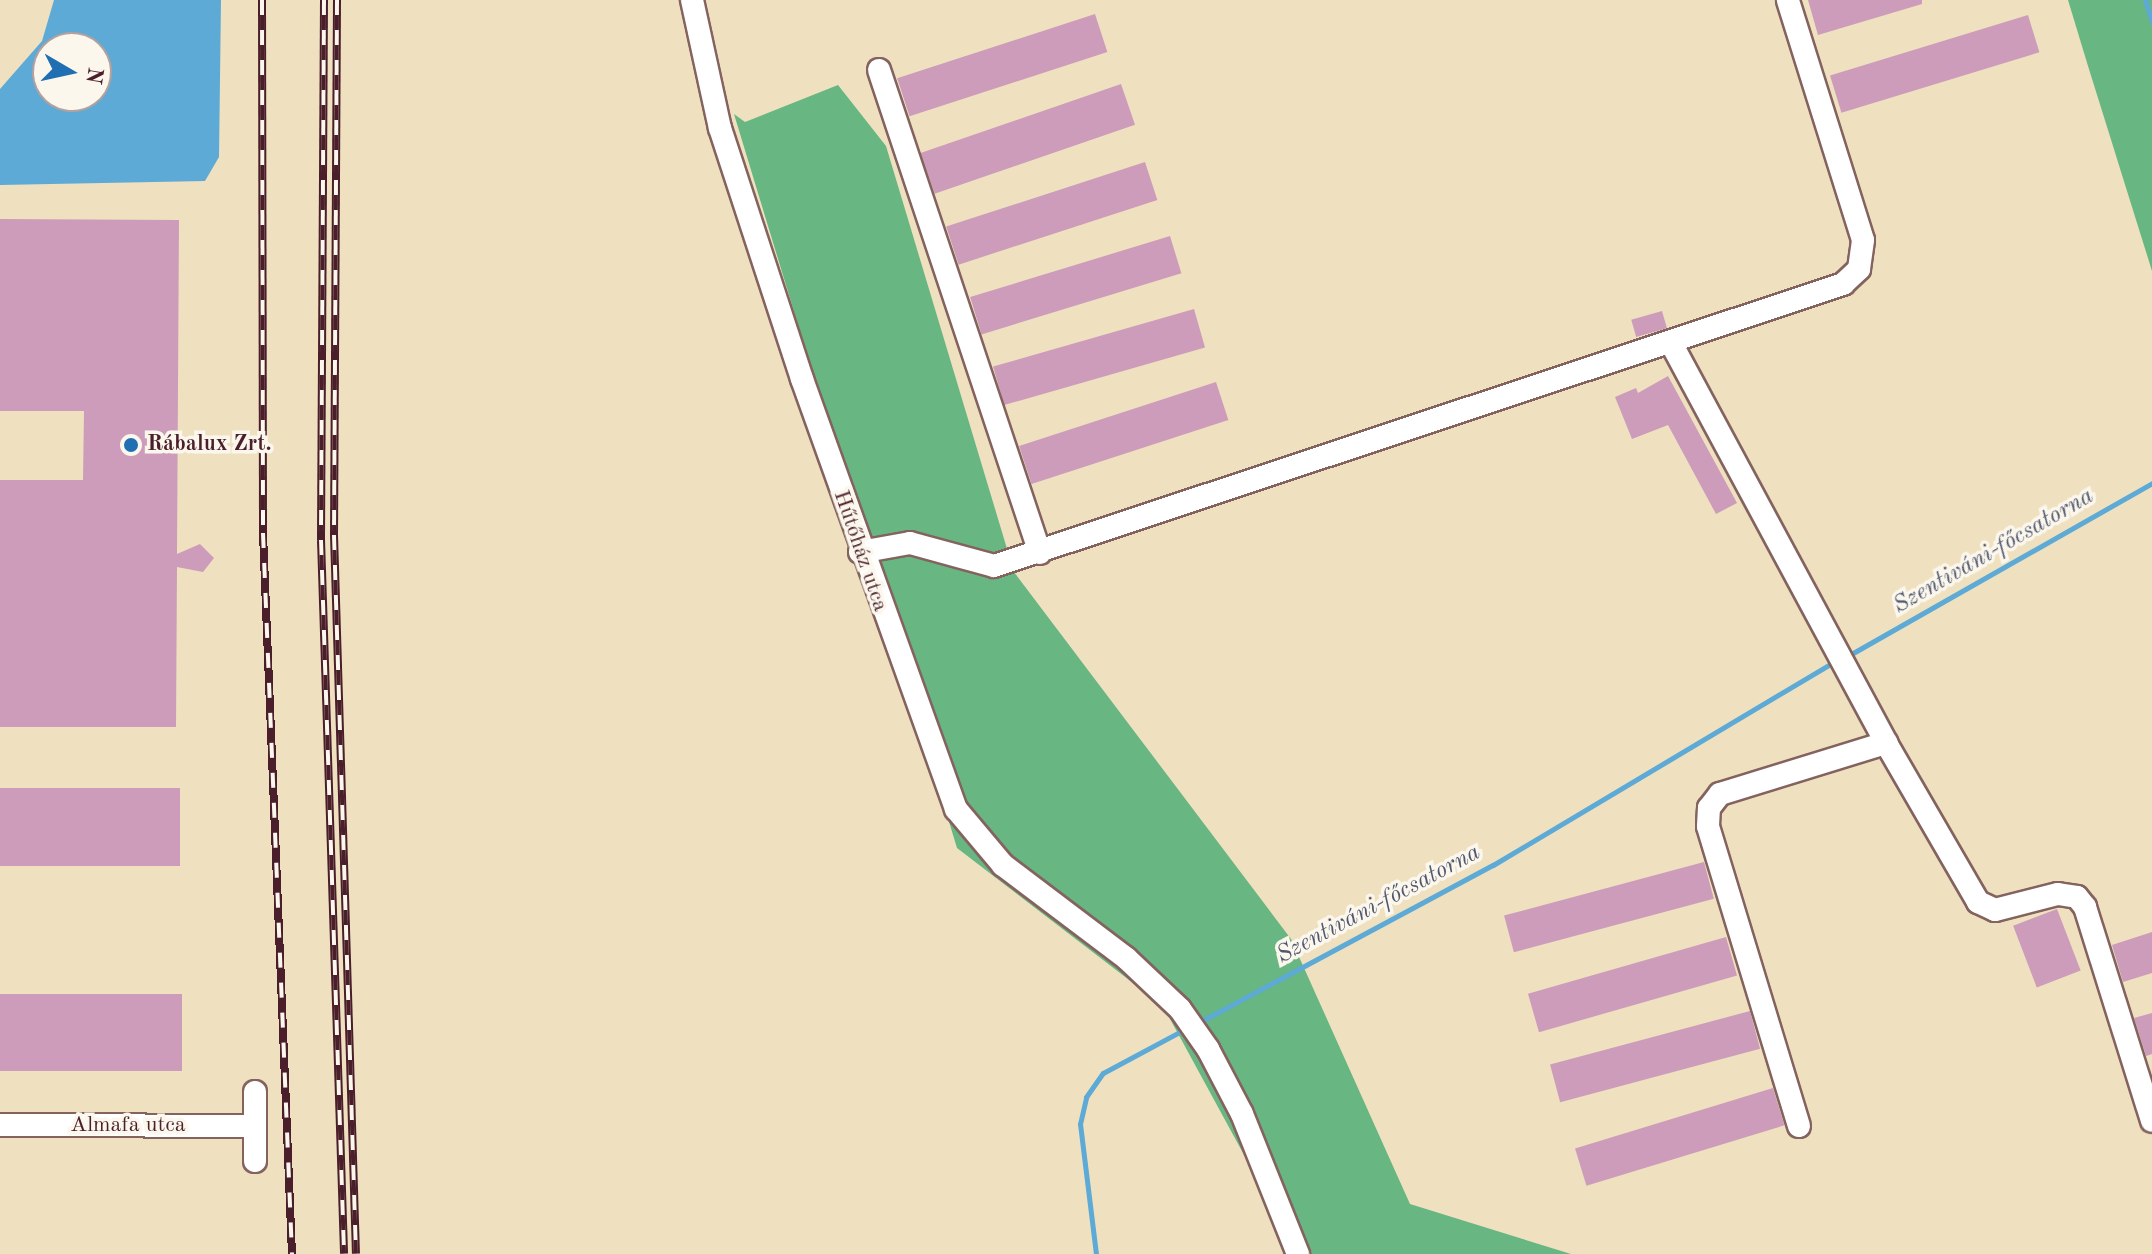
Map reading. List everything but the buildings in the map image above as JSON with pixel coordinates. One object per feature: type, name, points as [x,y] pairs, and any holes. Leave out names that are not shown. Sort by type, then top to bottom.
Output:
[{"type":"street","name":"Hűtőház utca","points":[[692,0],[720,128],[860,552],[940,776],[974,836],[1003,865],[1126,958],[1180,1009],[1208,1049],[1242,1114],[1298,1254]]},
{"type":"street","points":[[860,552],[910,543],[994,566],[1809,298],[1843,284],[1859,269],[1863,240],[1788,0]]},
{"type":"street","points":[[879,70],[1040,553]]},
{"type":"street","points":[[1671,343],[1886,743],[1978,902],[1995,910],[2058,894],[2077,897],[2085,907],[2152,1121]]},
{"type":"street","points":[[1799,1126],[1708,826],[1709,808],[1720,794],[1886,743]]},
{"type":"street","points":[[255,1092],[255,1161]]},
{"type":"street","name":"Almafa utca","points":[[0,1125],[255,1126]]},
{"type":"green space","points":[[2068,0],[2152,0],[2152,271],[2088,66]]},
{"type":"green space","points":[[838,85],[886,146],[1014,572],[1291,939],[1410,1204],[1571,1254],[1298,1254],[1163,1006],[957,848],[734,114],[745,122]]},
{"type":"water","points":[[54,0],[221,0],[219,157],[205,181],[0,185],[0,89],[32,52],[32,112],[112,112],[112,32],[45,32]]},
{"type":"waterway","points":[[2145,0],[2152,22]]},
{"type":"waterway","name":"Szentiváni-főcsatorna","points":[[1853,653],[2152,483]]},
{"type":"waterway","name":"Szentiváni-főcsatorna","points":[[1196,1024],[1493,865],[1828,665]]},
{"type":"waterway","name":"Szentiváni-főcsatorna","points":[[1096,1254],[1080,1124],[1086,1097],[1103,1073],[1187,1028]]},
{"type":"railway","points":[[262,0],[263,533],[292,1254]]},
{"type":"railway","points":[[324,0],[321,540],[344,1254]]},
{"type":"railway","points":[[337,0],[334,535],[356,1254]]},
{"type":"place","name":"Rábalux Zrt.","points":[[131,445]]}]
